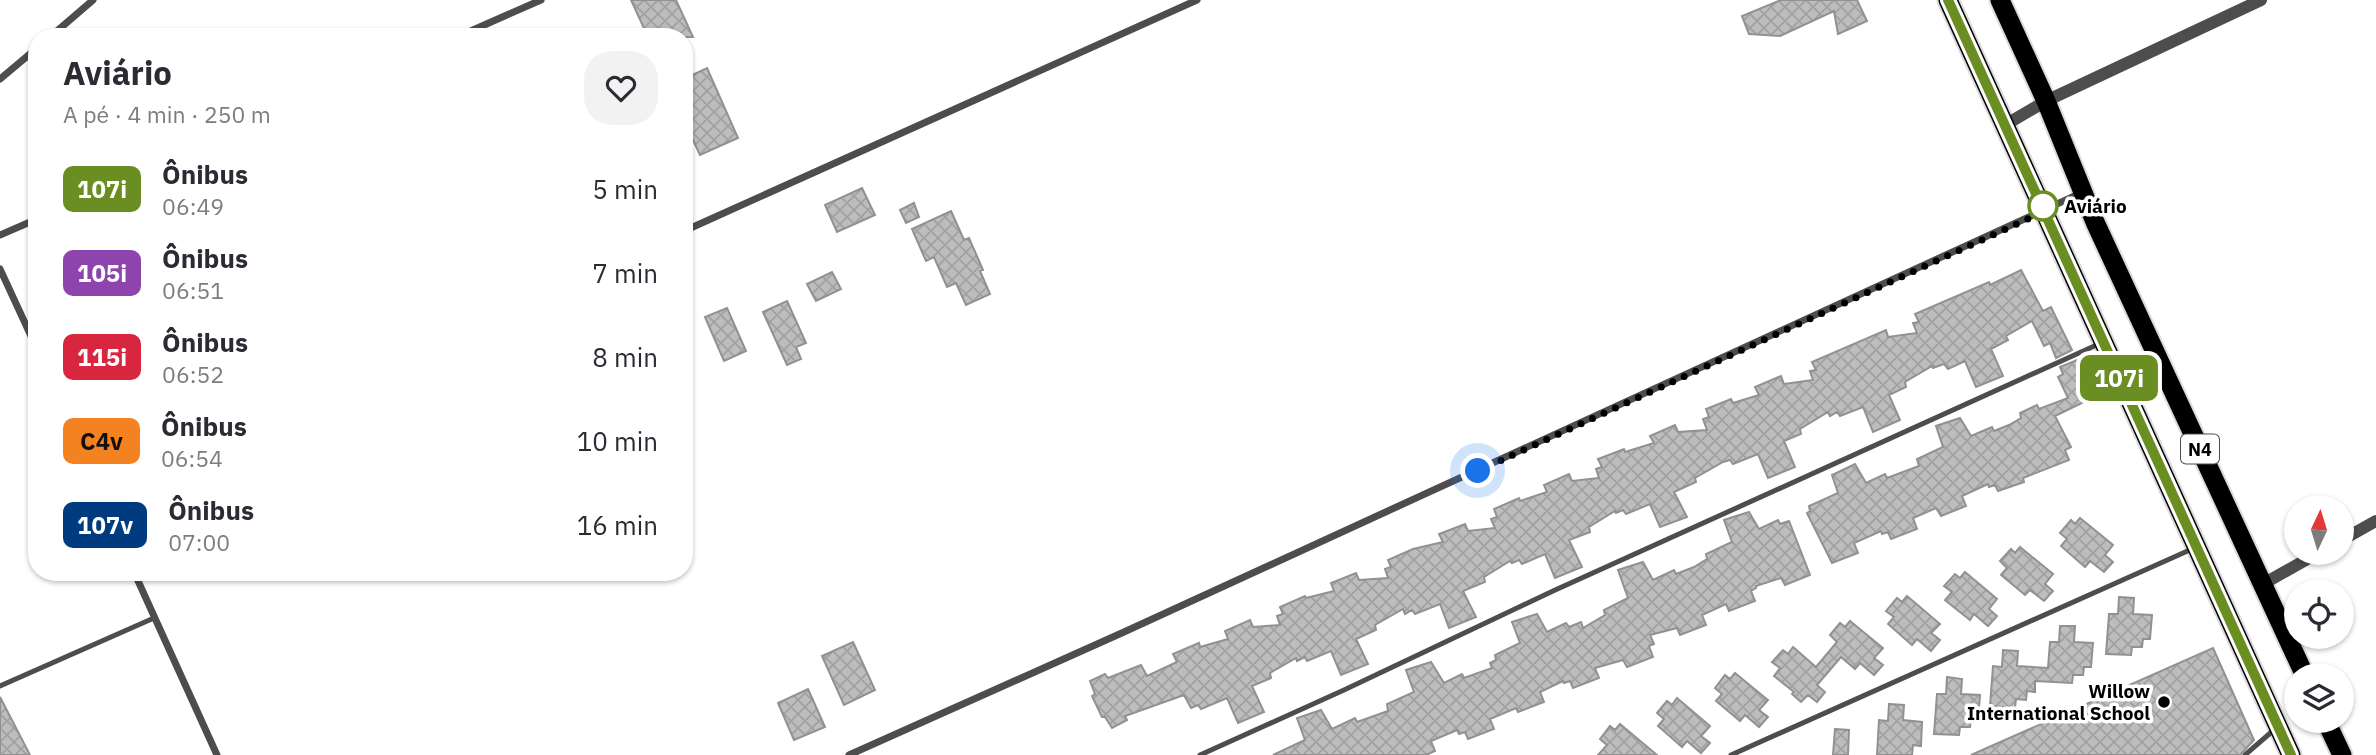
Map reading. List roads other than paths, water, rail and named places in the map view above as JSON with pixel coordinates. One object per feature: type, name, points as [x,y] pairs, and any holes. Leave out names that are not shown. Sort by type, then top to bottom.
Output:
[{"type":"highway","name":"N4","points":[[1948,0],[2291,755]]},
{"type":"highway","name":"N4","points":[[2000,0],[2046,101],[2082,193],[2299,663]]},
{"type":"highway","points":[[2332,733],[2342,755]]},
{"type":"street","points":[[60,28],[93,0]]},
{"type":"street","points":[[477,28],[541,0]]},
{"type":"street","points":[[693,227],[1197,0]]},
{"type":"street","points":[[2006,125],[2046,101],[2261,0]]},
{"type":"street","points":[[0,79],[28,56]]},
{"type":"street","points":[[849,755],[2082,193]]},
{"type":"street","points":[[0,235],[28,223]]},
{"type":"street","points":[[0,269],[28,330]]},
{"type":"street","points":[[2354,533],[2376,521]]},
{"type":"street","points":[[2263,584],[2297,565]]},
{"type":"street","points":[[138,581],[217,755]]},
{"type":"lane","points":[[1200,755],[2104,342]]},
{"type":"lane","points":[[1731,755],[2195,548]]},
{"type":"lane","points":[[0,686],[154,618]]},
{"type":"lane","points":[[2245,755],[2278,727]]},
{"type":"place","name":"Aviário","points":[[2043,206]]},
{"type":"place","name":"Willow International School","points":[[2164,702]]}]
